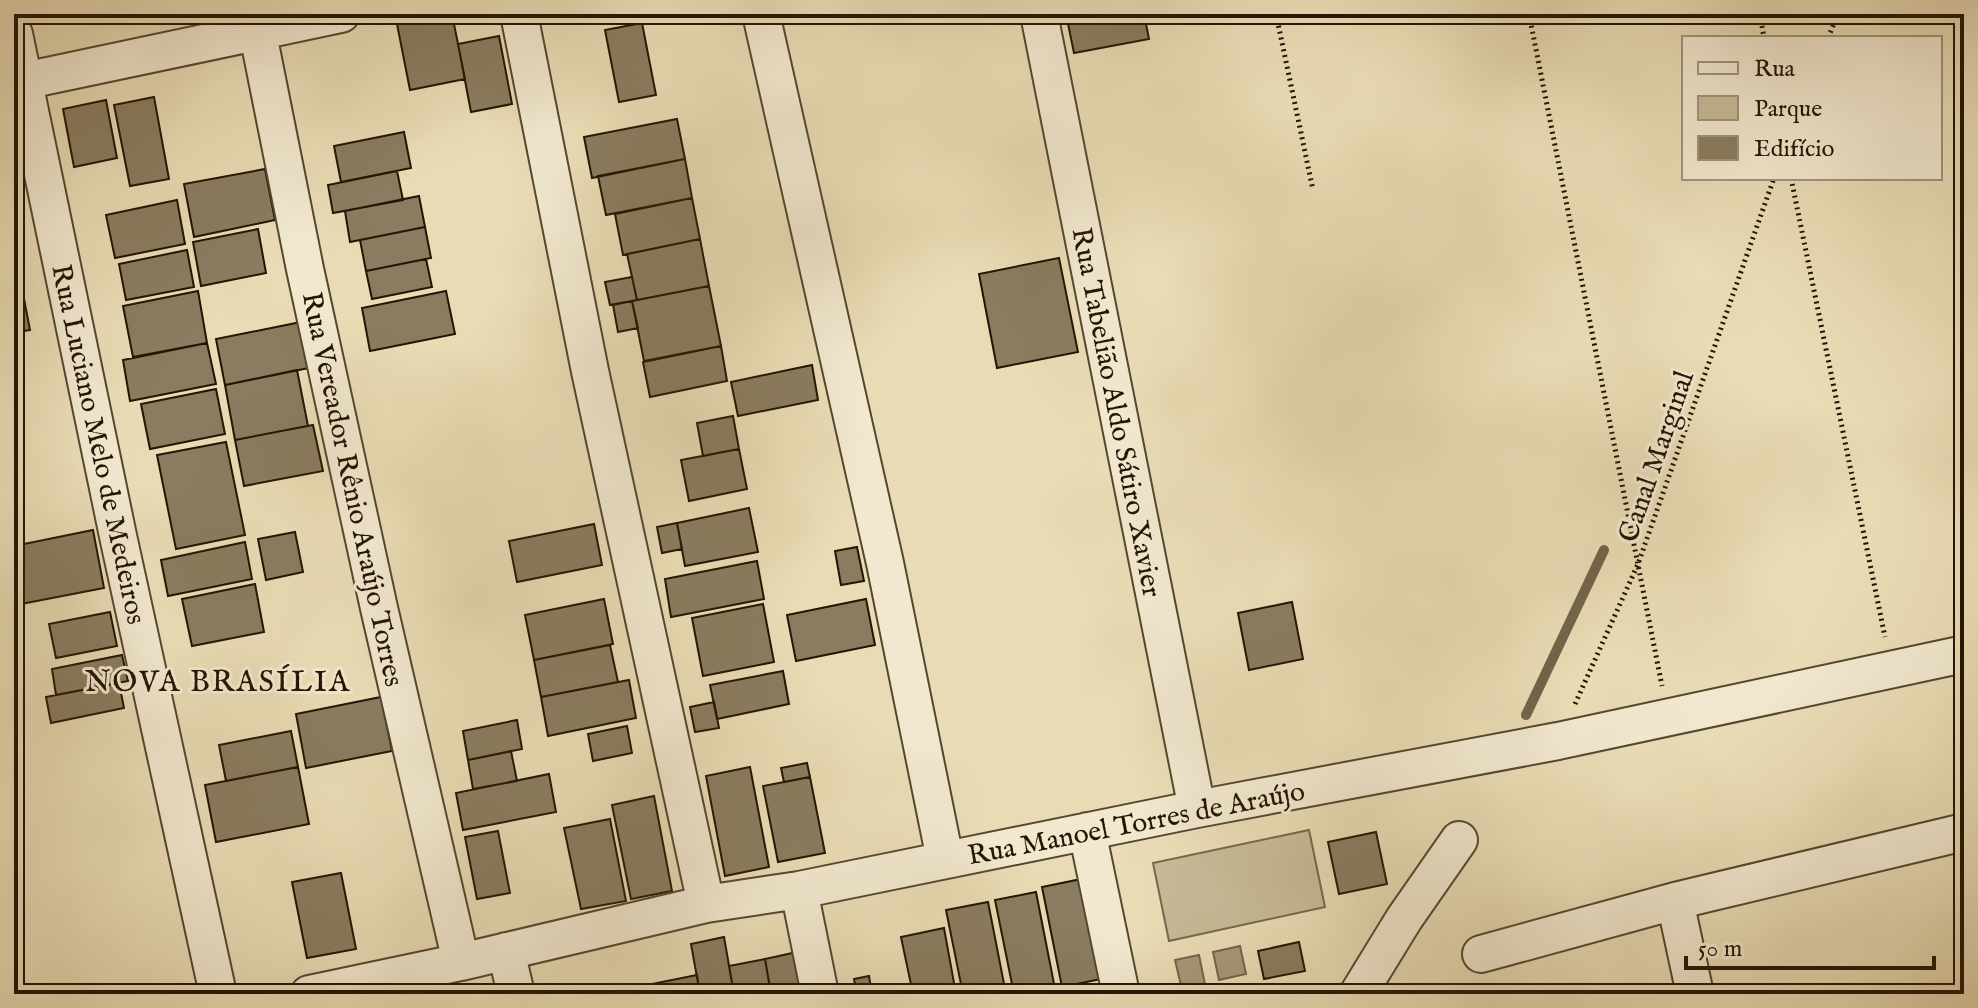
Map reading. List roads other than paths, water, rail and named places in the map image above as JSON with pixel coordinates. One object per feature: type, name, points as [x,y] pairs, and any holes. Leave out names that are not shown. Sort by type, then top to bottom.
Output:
[{"type":"street","points":[[19,82],[256,24],[341,14]]},
{"type":"street","points":[[519,14],[590,371],[706,904]]},
{"type":"street","points":[[761,14],[885,563],[945,859]]},
{"type":"street","name":"Rua Tabelião Aldo Sátiro Xavier","points":[[1039,14],[1197,809]]},
{"type":"street","name":"Rua Vereador Rênio Araújo Torres","points":[[256,24],[379,608],[461,962]]},
{"type":"street","name":"Rua Luciano Melo de Medeiros","points":[[14,34],[19,82],[218,994]]},
{"type":"street","name":"Rua Manoel Torres de Araújo","points":[[309,994],[706,904],[799,890],[1197,809],[1558,741],[1964,654]]},
{"type":"street","points":[[1087,831],[1121,994]]},
{"type":"street","points":[[1481,954],[1675,901],[1964,832]]},
{"type":"street","points":[[1358,994],[1404,919],[1459,840]]},
{"type":"street","points":[[799,890],[820,994]]},
{"type":"street","points":[[1675,901],[1695,994]]},
{"type":"street","points":[[506,951],[516,994]]},
{"type":"waterway","points":[[1526,715],[1604,550]]},
{"type":"district","name":"NOVA BRASÍLIA","points":[[218,681]]}]
